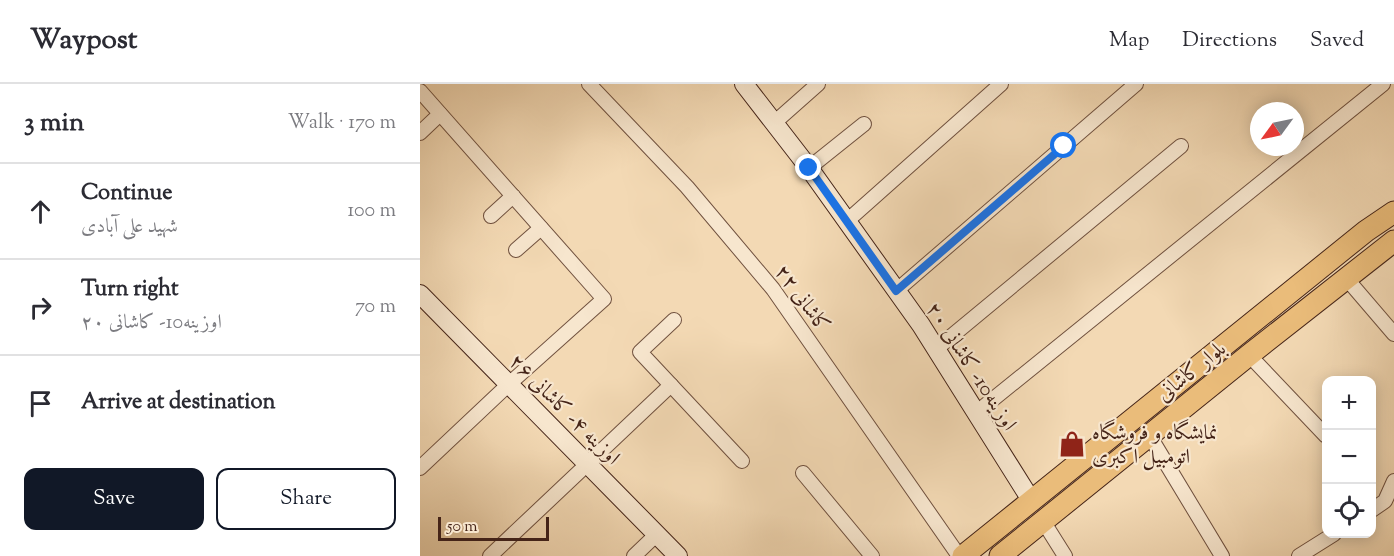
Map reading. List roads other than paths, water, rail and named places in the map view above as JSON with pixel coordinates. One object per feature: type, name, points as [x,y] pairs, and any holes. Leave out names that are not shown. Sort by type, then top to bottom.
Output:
[{"type":"main road","name":"بلوار کاشانی","points":[[961,556],[1366,231],[1394,212]]},
{"type":"main road","name":"بلوار کاشانی","points":[[1000,556],[1394,241]]},
{"type":"street","name":"کاشانی ۲۲","points":[[589,84],[687,187],[773,289],[961,556]]},
{"type":"street","name":"اوزینه10- کاشانی ۲۰","points":[[744,84],[809,168],[896,291],[936,349],[1031,500]]},
{"type":"street","points":[[774,123],[818,84]]},
{"type":"street","points":[[847,221],[1001,84]]},
{"type":"street","points":[[896,291],[1136,84]]},
{"type":"street","points":[[976,413],[1383,84]]},
{"type":"street","points":[[420,92],[604,299],[420,468]]},
{"type":"street","points":[[420,132],[440,114]]},
{"type":"street","points":[[809,168],[864,124]]},
{"type":"street","points":[[936,349],[1181,146]]},
{"type":"street","points":[[490,216],[513,196]]},
{"type":"street","points":[[516,250],[541,228]]},
{"type":"street","points":[[1347,278],[1394,334]]},
{"type":"street","name":"اوزینه ۴- کاشانی ۲۶","points":[[420,294],[678,556]]},
{"type":"street","points":[[674,320],[640,352],[742,461]]},
{"type":"street","points":[[1249,355],[1322,432]]},
{"type":"street","points":[[490,556],[671,386]]},
{"type":"street","points":[[1149,435],[1222,556]]},
{"type":"street","points":[[803,473],[872,556]]},
{"type":"street","points":[[1389,505],[1394,481]]},
{"type":"street","points":[[1043,521],[1065,556]]},
{"type":"street","points":[[634,556],[657,534]]},
{"type":"street","points":[[1299,556],[1328,538]]},
{"type":"place","name":"نمایشگاه و فروشگاه اتومبیل اکبری","points":[[1072,444]]}]
